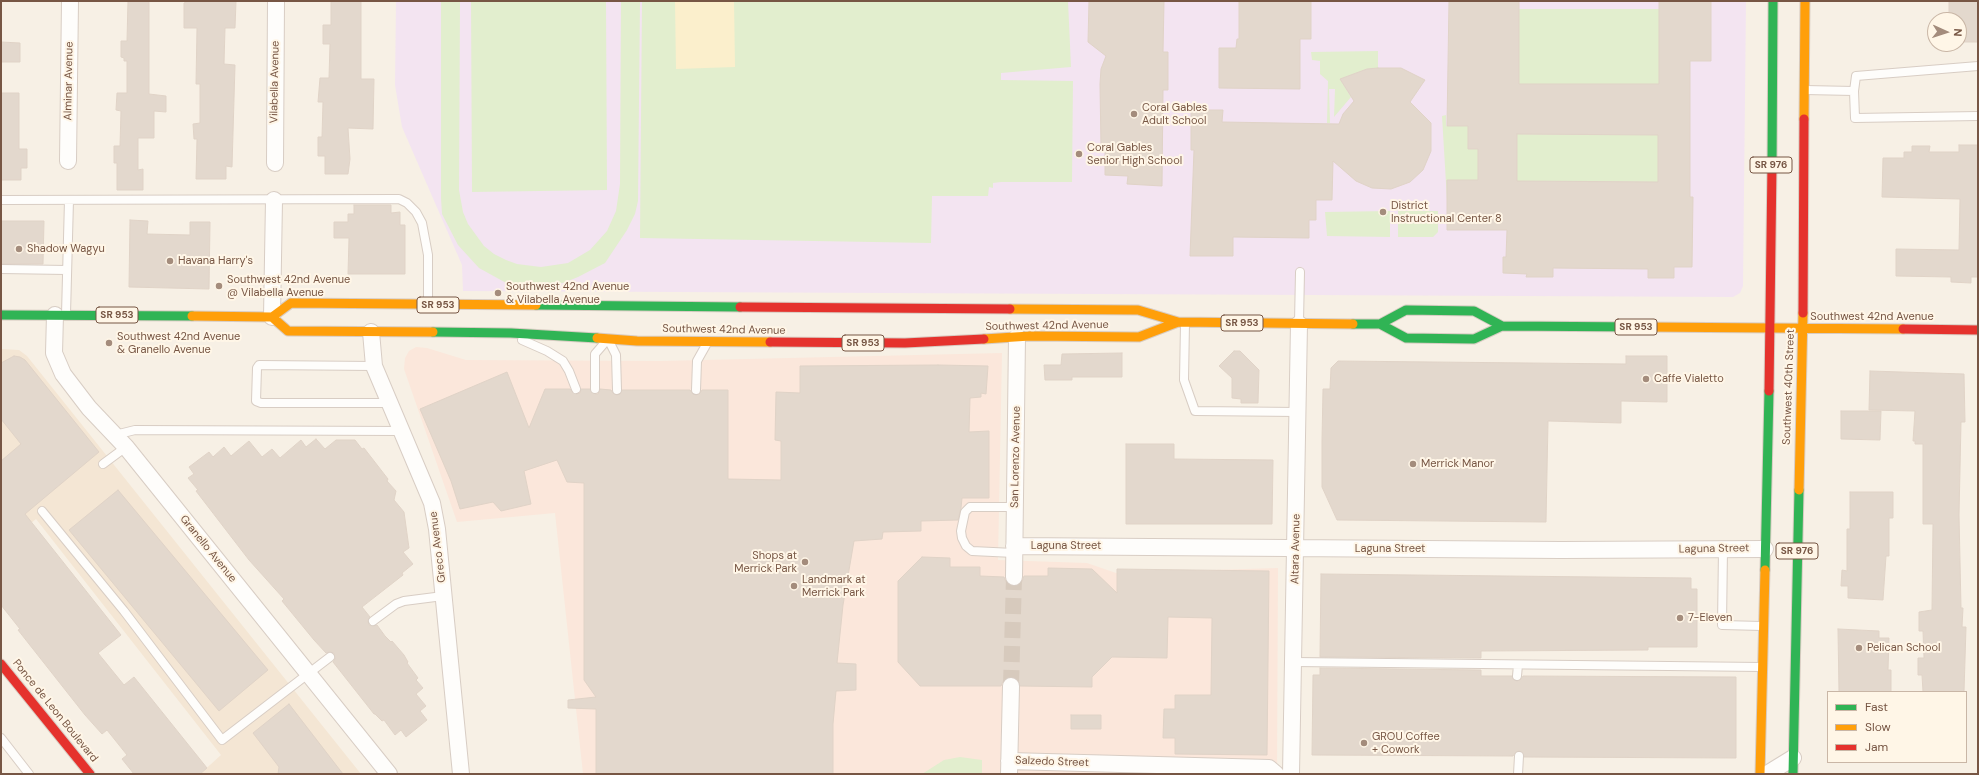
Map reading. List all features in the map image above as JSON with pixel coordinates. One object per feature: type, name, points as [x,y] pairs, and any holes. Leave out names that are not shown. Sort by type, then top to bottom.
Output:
[{"type":"main road","name":"Southwest 40th Street","points":[[1760,774],[1770,329],[1773,1]]},
{"type":"main road","name":"Southwest 40th Street","points":[[1793,774],[1803,329],[1805,1]]},
{"type":"main road","name":"Southwest 42nd Avenue","points":[[1182,322],[1139,337],[1017,337],[905,344],[708,342],[608,336],[511,333],[288,331],[272,317],[291,303],[608,309],[1138,310],[1182,322],[1299,324],[1380,324],[1406,310],[1474,311],[1502,326]]},
{"type":"main road","name":"SR 953","points":[[1,315],[272,317]]},
{"type":"main road","name":"Southwest 42nd Avenue","points":[[1380,324],[1406,338],[1474,339],[1502,326],[1978,330]]},
{"type":"main road","name":"Ponce de Leon Boulevard","points":[[1,664],[90,774]]},
{"type":"street","name":"Alminar Avenue","points":[[68,161],[70,1]]},
{"type":"street","name":"Vilabella Avenue","points":[[274,163],[276,1]]},
{"type":"street","points":[[272,317],[274,200]]},
{"type":"street","name":"Granello Avenue","points":[[60,315],[54,353],[60,369],[89,408],[120,441],[389,774]]},
{"type":"street","name":"Altara Avenue","points":[[1291,774],[1299,324]]},
{"type":"street","name":"Greco Avenue","points":[[371,332],[374,366],[432,503],[461,774]]},
{"type":"street","name":"San Lorenzo Avenue","points":[[1014,577],[1017,337]]},
{"type":"street","name":"Laguna Street","points":[[1014,549],[1765,549]]},
{"type":"street","points":[[1009,767],[1011,686]]},
{"type":"street","points":[[1767,774],[1793,758]]},
{"type":"street","name":"Salzedo Street","points":[[1009,767],[1269,768],[1276,774]]},
{"type":"lane","points":[[1978,66],[1856,76],[1854,92],[1855,118],[1978,116]]},
{"type":"lane","points":[[1804,90],[1854,92]]},
{"type":"lane","points":[[1,200],[399,199],[407,203],[416,212],[422,223],[426,240],[429,270],[428,305]]},
{"type":"lane","points":[[60,315],[67,270],[69,200]]},
{"type":"lane","points":[[1,269],[67,270]]},
{"type":"lane","points":[[1299,324],[1300,272]]},
{"type":"lane","points":[[1182,322],[1184,380],[1195,411],[1298,412]]},
{"type":"lane","points":[[511,333],[532,346],[547,351],[563,362],[571,376],[576,390]]},
{"type":"lane","points":[[595,390],[595,354],[608,336]]},
{"type":"lane","points":[[608,336],[616,355],[617,390]]},
{"type":"lane","points":[[696,390],[697,362],[708,342]]},
{"type":"lane","points":[[374,366],[259,365],[257,368],[256,401],[261,403],[390,404]]},
{"type":"lane","points":[[103,464],[120,441],[135,430],[402,431]]},
{"type":"lane","points":[[1014,549],[972,551],[964,542],[961,531],[965,512],[970,507],[1015,507]]},
{"type":"lane","points":[[42,511],[124,611],[222,740],[330,657]]},
{"type":"lane","points":[[1723,549],[1722,625],[1764,627]]},
{"type":"lane","points":[[373,621],[396,604],[443,596]]},
{"type":"lane","points":[[1294,662],[1763,667]]},
{"type":"lane","points":[[1517,676],[1518,665]]},
{"type":"lane","points":[[1,738],[29,774]]},
{"type":"lane","points":[[1518,756],[1518,774]]},
{"type":"shaded area","name":"Coral Gables Senior High School","points":[[396,1],[1746,1],[1743,286],[1740,293],[1733,297],[463,291],[462,265],[402,127],[395,85]]},
{"type":"shaded area","name":"Shops at Merrick Park","points":[[416,347],[427,348],[466,360],[661,361],[1002,353],[998,560],[1087,563],[1116,573],[1278,568],[1277,774],[583,774],[555,513],[457,522],[404,369],[405,358],[409,351]]},
{"type":"shaded area","points":[[1,349],[19,350],[27,356],[361,774],[200,774],[221,755],[36,519],[1,547]]},
{"type":"green space","points":[[441,1],[460,1],[459,190],[463,212],[468,224],[484,246],[494,254],[517,264],[541,267],[568,263],[590,250],[607,231],[616,211],[620,184],[621,1],[640,1],[638,201],[635,214],[627,230],[605,263],[563,283],[521,286],[508,284],[479,268],[458,245],[442,214]]},
{"type":"green space","points":[[471,1],[606,1],[607,190],[472,192]]},
{"type":"green space","points":[[642,1],[1068,1],[1071,67],[1001,73],[1001,80],[1073,81],[1072,182],[1001,182],[993,183],[993,188],[989,187],[988,196],[932,196],[931,243],[640,238]]},
{"type":"green space","points":[[1519,9],[1659,9],[1659,84],[1519,84]]},
{"type":"green space","points":[[1378,51],[1378,68],[1367,69],[1340,79],[1351,97],[1334,117],[1335,89],[1329,89],[1330,123],[1327,123],[1328,81],[1320,74],[1320,61],[1312,60],[1311,52]]},
{"type":"green space","points":[[1446,115],[1446,126],[1468,126],[1468,148],[1478,149],[1478,180],[1448,180],[1447,200],[1442,116]]},
{"type":"green space","points":[[1517,134],[1658,135],[1658,182],[1517,181]]},
{"type":"green space","points":[[1390,211],[1390,237],[1327,236],[1325,212]]},
{"type":"green space","points":[[1398,211],[1438,211],[1438,232],[1433,237],[1398,237]]},
{"type":"green space","points":[[960,757],[982,760],[982,774],[922,774],[944,760]]},
{"type":"sand","points":[[675,1],[734,1],[735,67],[676,69]]},
{"type":"building","points":[[128,1],[149,1],[149,94],[166,96],[166,112],[154,111],[154,138],[138,138],[138,170],[143,169],[143,190],[117,190],[117,163],[114,163],[114,146],[120,146],[121,111],[116,110],[117,93],[127,93],[127,61],[124,61],[124,58],[121,57],[121,41],[127,41]]},
{"type":"building","points":[[188,1],[236,1],[235,28],[225,28],[224,64],[235,65],[232,167],[226,166],[226,179],[196,179],[197,139],[194,139],[193,124],[200,123],[200,84],[196,84],[197,28],[184,28],[184,3]]},
{"type":"building","points":[[331,1],[361,1],[361,79],[374,79],[373,129],[348,128],[350,159],[348,174],[325,174],[325,156],[318,156],[318,137],[322,137],[323,102],[318,102],[320,78],[329,78],[330,44],[323,44],[323,25],[331,25]]},
{"type":"building","points":[[1089,1],[1164,1],[1163,52],[1168,52],[1168,90],[1163,90],[1162,186],[1127,184],[1128,176],[1105,175],[1105,147],[1101,147],[1100,84],[1101,69],[1106,56],[1088,42]]},
{"type":"building","points":[[1239,1],[1311,1],[1311,39],[1300,39],[1300,89],[1219,88],[1219,48],[1236,48],[1237,39],[1239,39]]},
{"type":"building","points":[[1449,1],[1519,1],[1519,84],[1659,84],[1659,1],[1711,1],[1711,61],[1690,61],[1690,197],[1693,197],[1692,267],[1674,267],[1674,278],[1648,278],[1648,269],[1553,268],[1553,277],[1526,277],[1527,274],[1503,273],[1503,257],[1506,257],[1507,230],[1447,230],[1447,180],[1478,180],[1478,149],[1468,149],[1468,126],[1447,126]],"holes":[[[1517,134],[1658,135],[1658,182],[1517,181]]]},
{"type":"building","points":[[1949,1],[1978,1],[1978,42],[1967,42],[1967,12],[1949,12]]},
{"type":"building","points":[[1,42],[20,43],[20,62],[1,62]]},
{"type":"building","points":[[1401,68],[1425,80],[1410,102],[1431,123],[1431,151],[1423,170],[1410,182],[1391,189],[1372,188],[1356,181],[1333,161],[1332,200],[1316,200],[1316,220],[1309,220],[1309,238],[1233,237],[1233,256],[1190,256],[1194,150],[1191,150],[1191,110],[1223,110],[1222,122],[1339,124],[1343,114],[1354,101],[1340,79],[1367,69]]},
{"type":"building","points":[[1,93],[19,93],[19,149],[27,149],[27,168],[21,168],[21,180],[1,180]]},
{"type":"building","points":[[1959,145],[1978,145],[1978,277],[1971,277],[1971,283],[1951,282],[1951,277],[1896,276],[1896,249],[1959,250],[1960,199],[1882,197],[1883,158],[1904,158],[1904,152],[1912,152],[1912,146],[1930,146],[1929,152],[1959,152]]},
{"type":"building","points":[[354,205],[391,205],[391,213],[400,212],[400,225],[405,225],[405,274],[348,274],[349,238],[334,238],[334,222],[348,222],[348,214],[354,214]]},
{"type":"building","name":"Havana Harry's","points":[[130,220],[148,221],[147,234],[190,235],[190,222],[210,222],[209,289],[129,287]]},
{"type":"building","points":[[1,221],[44,221],[43,264],[1,264]]},
{"type":"building","points":[[1234,351],[1240,351],[1259,370],[1258,403],[1241,403],[1241,399],[1232,398],[1232,378],[1219,366]]},
{"type":"building","points":[[1122,353],[1122,377],[1072,377],[1072,380],[1045,380],[1044,365],[1061,365],[1062,354]]},
{"type":"building","points":[[14,356],[25,360],[99,452],[25,514],[121,635],[98,653],[124,685],[134,677],[207,768],[200,774],[134,774],[122,759],[127,755],[107,730],[102,734],[85,715],[18,630],[20,629],[1,605],[1,461],[21,444],[1,419],[1,363]]},
{"type":"building","name":"Merrick Manor","points":[[1626,356],[1667,356],[1667,402],[1621,401],[1621,423],[1548,421],[1546,522],[1337,520],[1322,487],[1322,441],[1323,389],[1330,389],[1331,368],[1338,361],[1626,364]]},
{"type":"building","points":[[800,366],[988,366],[986,394],[981,393],[981,397],[970,398],[969,432],[989,431],[989,498],[962,498],[958,520],[921,521],[921,531],[883,532],[882,539],[854,541],[843,605],[837,663],[856,664],[856,690],[836,691],[833,724],[833,774],[596,774],[596,709],[568,708],[568,700],[596,697],[584,680],[584,483],[567,482],[557,460],[524,471],[531,504],[501,511],[493,502],[460,509],[451,481],[420,409],[507,372],[529,428],[545,389],[570,389],[576,394],[580,393],[581,389],[590,389],[595,394],[598,394],[600,389],[611,390],[617,395],[620,394],[622,390],[690,390],[696,395],[702,390],[728,390],[728,479],[781,480],[781,441],[775,440],[776,392],[800,393]]},
{"type":"building","points":[[1870,371],[1964,374],[1965,422],[1961,422],[1959,515],[1961,608],[1963,608],[1962,627],[1966,627],[1964,691],[1923,691],[1922,675],[1918,675],[1918,658],[1924,658],[1923,631],[1919,631],[1919,612],[1932,610],[1933,524],[1923,524],[1923,444],[1915,444],[1915,441],[1913,441],[1915,411],[1869,410]]},
{"type":"building","points":[[1841,411],[1881,411],[1880,440],[1841,439]]},
{"type":"building","points":[[316,439],[325,449],[336,440],[355,440],[362,449],[364,448],[388,479],[387,481],[396,491],[394,500],[404,512],[409,548],[403,552],[413,564],[402,573],[403,575],[362,607],[370,617],[368,621],[369,625],[377,625],[385,636],[391,642],[392,641],[404,655],[408,662],[407,663],[418,678],[416,680],[423,688],[416,694],[426,706],[420,711],[427,720],[406,737],[401,730],[395,735],[384,720],[382,721],[374,714],[333,662],[335,659],[334,653],[326,653],[314,640],[282,601],[284,599],[249,560],[196,491],[198,490],[188,478],[194,474],[189,467],[209,452],[213,457],[224,447],[231,456],[249,441],[262,457],[272,449],[280,458],[301,440],[306,447]]},
{"type":"building","points":[[1126,444],[1174,444],[1174,459],[1273,460],[1272,524],[1126,524]]},
{"type":"building","points":[[118,490],[268,670],[219,711],[69,530]]},
{"type":"building","points":[[1850,492],[1893,492],[1893,518],[1889,518],[1889,556],[1886,556],[1883,600],[1848,598],[1848,586],[1841,586],[1842,570],[1847,571],[1847,529],[1850,529]]},
{"type":"building","points":[[922,557],[950,558],[950,567],[980,567],[980,576],[1004,577],[1006,582],[1013,586],[1022,582],[1024,576],[1048,576],[1048,568],[1092,569],[1117,593],[1117,569],[1269,571],[1267,755],[1175,754],[1175,738],[1163,738],[1164,709],[1175,709],[1175,695],[1211,695],[1212,618],[1168,617],[1167,658],[1112,657],[1092,677],[1092,687],[1020,686],[1016,678],[1011,677],[1003,681],[1001,686],[920,686],[898,662],[898,581]]},
{"type":"building","points":[[1321,574],[1691,578],[1691,589],[1697,589],[1697,647],[1648,647],[1648,650],[1481,651],[1481,658],[1320,657]]},
{"type":"building","points":[[1838,629],[1879,631],[1879,638],[1889,638],[1888,670],[1891,670],[1891,691],[1839,691]]},
{"type":"building","points":[[1320,668],[1481,670],[1481,676],[1512,676],[1514,680],[1517,681],[1523,676],[1736,677],[1736,758],[1524,757],[1522,752],[1519,751],[1513,756],[1312,755],[1313,675],[1320,675]]},
{"type":"building","points":[[289,704],[343,774],[278,774],[279,767],[253,733]]},
{"type":"building","points":[[1071,715],[1101,715],[1101,729],[1071,729]]},
{"type":"tunnel","points":[[1011,686],[1014,577]]},
{"type":"traffic: fast","points":[[1772,164],[1773,1]]},
{"type":"traffic: fast","points":[[536,305],[740,307]]},
{"type":"traffic: fast","points":[[1380,324],[1406,310],[1474,311],[1502,326]]},
{"type":"traffic: fast","points":[[1,315],[192,316]]},
{"type":"traffic: fast","points":[[1353,324],[1380,324],[1406,338],[1474,339],[1502,326],[1644,327]]},
{"type":"traffic: fast","points":[[433,332],[511,333],[597,338]]},
{"type":"traffic: fast","points":[[1765,570],[1769,391]]},
{"type":"traffic: fast","points":[[1793,774],[1799,490]]},
{"type":"traffic: slow","points":[[1804,119],[1805,1]]},
{"type":"traffic: slow","points":[[192,316],[272,317],[291,303],[536,305]]},
{"type":"traffic: slow","points":[[1010,309],[1138,310],[1178,322],[1353,324]]},
{"type":"traffic: slow","points":[[1799,490],[1803,313]]},
{"type":"traffic: slow","points":[[272,317],[288,331],[433,332]]},
{"type":"traffic: slow","points":[[984,339],[1030,336],[1139,337],[1178,322]]},
{"type":"traffic: slow","points":[[1644,327],[1903,329]]},
{"type":"traffic: slow","points":[[597,338],[637,341],[770,342]]},
{"type":"traffic: slow","points":[[1760,774],[1765,570]]},
{"type":"traffic: jam","points":[[1803,313],[1804,119]]},
{"type":"traffic: jam","points":[[1769,391],[1772,164]]},
{"type":"traffic: jam","points":[[740,307],[1010,309]]},
{"type":"traffic: jam","points":[[1903,329],[1978,330]]},
{"type":"traffic: jam","points":[[770,342],[905,343],[984,339]]},
{"type":"traffic: jam","points":[[1,664],[90,774]]},
{"type":"place","name":"Coral Gables Adult School","points":[[1134,114]]},
{"type":"place","name":"Coral Gables Senior High School","points":[[1079,154]]},
{"type":"place","name":"District Instructional Center 8","points":[[1383,212]]},
{"type":"place","name":"Shadow Wagyu","points":[[19,249]]},
{"type":"place","name":"Havana Harry's","points":[[170,261]]},
{"type":"place","name":"Southwest 42nd Avenue @ Vilabella Avenue","points":[[219,286]]},
{"type":"place","name":"Southwest 42nd Avenue & Vilabella Avenue","points":[[498,293]]},
{"type":"place","name":"Southwest 42nd Avenue & Granello Avenue","points":[[109,343]]},
{"type":"place","name":"Caffe Vialetto","points":[[1646,379]]},
{"type":"place","name":"Merrick Manor","points":[[1413,464]]},
{"type":"place","name":"Shops at Merrick Park","points":[[805,562]]},
{"type":"place","name":"Landmark at Merrick Park","points":[[794,586]]},
{"type":"place","name":"7-Eleven","points":[[1680,618]]},
{"type":"place","name":"Pelican School","points":[[1859,648]]},
{"type":"place","name":"GROU Coffee + Cowork","points":[[1364,743]]}]
